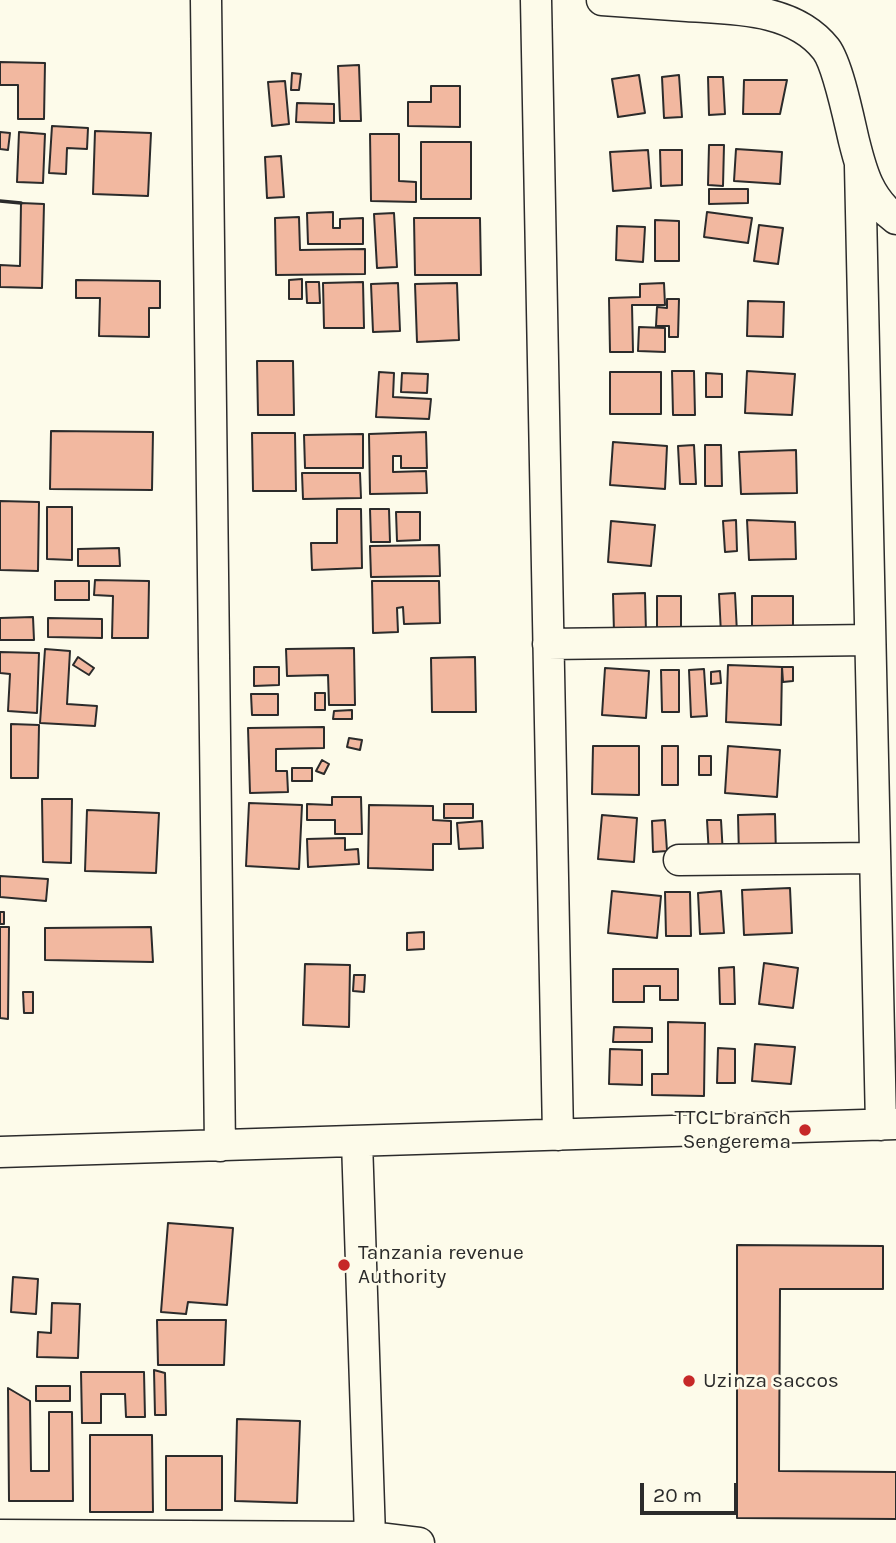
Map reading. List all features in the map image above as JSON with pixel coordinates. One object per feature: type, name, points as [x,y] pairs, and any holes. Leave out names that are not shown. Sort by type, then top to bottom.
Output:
[{"type":"street","points":[[206,0],[220,1146]]},
{"type":"street","points":[[536,0],[558,1135]]},
{"type":"street","points":[[602,0],[747,10],[781,18],[807,32],[827,51],[839,83],[860,166],[873,197],[896,219]]},
{"type":"street","points":[[0,1152],[889,1125],[875,858],[860,166]]},
{"type":"street","points":[[548,644],[870,640]]},
{"type":"street","points":[[679,860],[875,858]]},
{"type":"street","points":[[357,1142],[370,1537]]},
{"type":"street","points":[[0,1535],[370,1537],[419,1543]]},
{"type":"building","points":[[0,62],[45,63],[44,119],[18,119],[18,85],[0,85]]},
{"type":"building","points":[[359,65],[361,121],[340,121],[338,66]]},
{"type":"building","points":[[292,73],[301,74],[299,90],[291,90]]},
{"type":"building","points":[[639,75],[645,113],[618,117],[612,79]]},
{"type":"building","points":[[679,75],[682,117],[664,118],[662,77]]},
{"type":"building","points":[[708,77],[723,77],[725,114],[709,115]]},
{"type":"building","points":[[744,80],[787,80],[780,114],[743,114]]},
{"type":"building","points":[[285,81],[289,124],[272,126],[268,82]]},
{"type":"building","points":[[431,86],[460,86],[460,127],[408,126],[408,102],[431,102]]},
{"type":"building","points":[[297,103],[334,104],[334,123],[296,122]]},
{"type":"building","points":[[52,126],[88,128],[87,149],[67,148],[66,174],[49,173]]},
{"type":"building","points":[[95,131],[151,133],[148,196],[93,194]]},
{"type":"building","points":[[0,132],[10,133],[8,150],[0,149]]},
{"type":"building","points":[[19,132],[45,134],[43,183],[17,182]]},
{"type":"building","points":[[370,134],[399,134],[399,181],[416,182],[416,202],[371,201]]},
{"type":"building","points":[[421,142],[471,142],[471,199],[421,199]]},
{"type":"building","points":[[709,145],[724,145],[723,186],[708,185]]},
{"type":"building","points":[[736,149],[782,152],[780,184],[734,181]]},
{"type":"building","points":[[648,150],[651,188],[613,191],[610,152]]},
{"type":"building","points":[[660,150],[682,150],[682,185],[661,186]]},
{"type":"building","points":[[281,156],[284,197],[267,198],[265,157]]},
{"type":"building","points":[[709,189],[748,189],[748,203],[709,204]]},
{"type":"building","points":[[21,203],[44,204],[42,288],[0,287],[0,265],[20,266]]},
{"type":"building","points":[[333,212],[333,228],[340,228],[340,219],[363,218],[363,244],[308,244],[307,213]]},
{"type":"building","points":[[707,212],[752,218],[748,243],[704,237]]},
{"type":"building","points":[[394,213],[397,267],[377,268],[374,214]]},
{"type":"building","points":[[299,217],[300,250],[365,249],[365,274],[276,275],[275,218]]},
{"type":"building","points":[[414,218],[480,218],[481,275],[415,275]]},
{"type":"building","points":[[655,220],[679,221],[679,261],[655,261]]},
{"type":"building","points":[[759,225],[783,228],[778,264],[754,261]]},
{"type":"building","points":[[617,226],[645,227],[643,262],[616,260]]},
{"type":"building","points":[[302,279],[302,299],[289,299],[289,280]]},
{"type":"building","points":[[76,280],[160,281],[160,308],[149,308],[149,337],[99,336],[100,298],[76,298]]},
{"type":"building","points":[[306,282],[319,282],[320,303],[307,303]]},
{"type":"building","points":[[363,282],[364,328],[324,328],[323,283]]},
{"type":"building","points":[[398,283],[400,331],[373,332],[371,284]]},
{"type":"building","points":[[457,283],[459,340],[417,342],[415,284]]},
{"type":"building","points":[[664,283],[665,305],[632,305],[633,352],[610,352],[609,298],[640,297],[640,284]]},
{"type":"building","points":[[667,299],[679,299],[678,337],[669,337],[669,326],[656,326],[657,307],[667,308]]},
{"type":"building","points":[[748,301],[784,302],[783,337],[747,336]]},
{"type":"building","points":[[639,327],[665,328],[665,352],[638,351]]},
{"type":"building","points":[[257,361],[293,361],[294,415],[258,415]]},
{"type":"building","points":[[672,371],[694,371],[695,415],[673,415]]},
{"type":"building","points":[[747,371],[795,374],[792,415],[745,413]]},
{"type":"building","points":[[379,372],[394,373],[393,397],[431,399],[429,419],[376,417]]},
{"type":"building","points":[[610,372],[661,372],[661,414],[610,414]]},
{"type":"building","points":[[402,373],[428,374],[427,393],[401,392]]},
{"type":"building","points":[[706,373],[722,374],[722,397],[706,397]]},
{"type":"building","points":[[51,431],[153,432],[152,490],[50,489]]},
{"type":"building","points":[[426,432],[427,468],[401,468],[401,456],[393,456],[393,472],[426,471],[427,493],[370,494],[369,434]]},
{"type":"building","points":[[252,433],[295,433],[296,491],[253,491]]},
{"type":"building","points":[[363,434],[363,468],[305,468],[304,435]]},
{"type":"building","points":[[613,442],[667,446],[665,489],[610,485]]},
{"type":"building","points":[[694,445],[696,484],[680,484],[678,446]]},
{"type":"building","points":[[705,445],[721,445],[722,486],[705,486]]},
{"type":"building","points":[[796,450],[797,493],[741,494],[739,452]]},
{"type":"building","points":[[302,473],[360,473],[361,498],[303,499]]},
{"type":"building","points":[[0,501],[39,502],[38,571],[0,570]]},
{"type":"building","points":[[47,507],[72,507],[72,560],[47,559]]},
{"type":"building","points":[[337,509],[361,509],[362,568],[312,570],[311,543],[337,543]]},
{"type":"building","points":[[370,509],[389,509],[390,542],[371,542]]},
{"type":"building","points":[[396,512],[420,512],[420,540],[397,541]]},
{"type":"building","points":[[736,520],[737,551],[725,552],[723,521]]},
{"type":"building","points":[[747,520],[795,522],[796,559],[749,560]]},
{"type":"building","points":[[611,521],[655,525],[651,566],[608,562]]},
{"type":"building","points":[[439,545],[440,576],[371,577],[370,546]]},
{"type":"building","points":[[119,548],[120,566],[78,566],[78,549]]},
{"type":"building","points":[[95,580],[149,581],[148,638],[112,638],[113,596],[94,595]]},
{"type":"building","points":[[55,581],[89,581],[89,600],[55,600]]},
{"type":"building","points":[[372,581],[439,581],[440,623],[404,624],[403,607],[397,608],[398,632],[373,633]]},
{"type":"building","points":[[645,593],[646,633],[614,633],[613,594]]},
{"type":"building","points":[[735,593],[737,633],[721,634],[719,594]]},
{"type":"building","points":[[657,596],[681,596],[681,632],[657,632]]},
{"type":"building","points":[[752,596],[793,596],[793,637],[752,637]]},
{"type":"building","points":[[33,617],[34,640],[0,640],[0,618]]},
{"type":"building","points":[[48,618],[102,619],[102,638],[48,637]]},
{"type":"building","points":[[354,648],[355,705],[329,705],[328,675],[287,676],[286,649]]},
{"type":"building","points":[[45,649],[70,651],[67,704],[97,706],[95,726],[40,723]]},
{"type":"building","points":[[0,652],[39,653],[37,713],[8,711],[10,674],[0,673]]},
{"type":"building","points":[[78,657],[94,668],[89,675],[73,665]]},
{"type":"building","points":[[475,657],[476,712],[432,712],[431,658]]},
{"type":"building","points":[[728,665],[782,667],[781,725],[726,722]]},
{"type":"building","points":[[254,667],[279,667],[279,685],[254,686]]},
{"type":"building","points":[[782,667],[793,667],[793,681],[783,682]]},
{"type":"building","points":[[605,668],[649,671],[646,718],[602,715]]},
{"type":"building","points":[[704,669],[707,716],[691,717],[689,670]]},
{"type":"building","points":[[661,670],[679,670],[679,712],[662,712]]},
{"type":"building","points":[[720,671],[721,683],[711,684],[711,672]]},
{"type":"building","points":[[315,693],[325,693],[325,710],[315,710]]},
{"type":"building","points":[[251,694],[278,694],[278,715],[252,715]]},
{"type":"building","points":[[352,710],[352,719],[333,719],[334,711]]},
{"type":"building","points":[[11,724],[39,725],[38,778],[11,778]]},
{"type":"building","points":[[324,727],[324,748],[276,749],[276,771],[287,771],[288,792],[250,793],[248,728]]},
{"type":"building","points":[[349,738],[362,740],[360,750],[347,747]]},
{"type":"building","points":[[593,746],[639,746],[639,795],[592,794]]},
{"type":"building","points":[[662,746],[678,746],[678,785],[662,785]]},
{"type":"building","points":[[728,746],[780,750],[777,797],[725,793]]},
{"type":"building","points":[[699,756],[711,756],[711,775],[699,775]]},
{"type":"building","points":[[322,760],[329,764],[324,774],[316,771]]},
{"type":"building","points":[[292,768],[312,768],[312,781],[292,781]]},
{"type":"building","points":[[332,797],[361,797],[362,834],[335,834],[335,820],[307,820],[307,804],[332,805]]},
{"type":"building","points":[[42,799],[72,799],[71,863],[43,862]]},
{"type":"building","points":[[249,803],[302,805],[299,869],[246,866]]},
{"type":"building","points":[[444,804],[473,804],[473,818],[444,818]]},
{"type":"building","points":[[369,805],[433,806],[433,820],[451,821],[451,844],[433,844],[433,870],[368,868]]},
{"type":"building","points":[[87,810],[159,813],[156,873],[85,871]]},
{"type":"building","points":[[775,814],[776,855],[739,856],[738,815]]},
{"type":"building","points":[[602,815],[637,818],[634,862],[598,859]]},
{"type":"building","points":[[665,820],[667,851],[653,852],[652,821]]},
{"type":"building","points":[[707,820],[721,820],[723,855],[709,855]]},
{"type":"building","points":[[482,821],[483,848],[459,849],[457,823]]},
{"type":"building","points":[[345,838],[345,850],[358,849],[359,864],[308,867],[307,839]]},
{"type":"building","points":[[0,876],[48,879],[46,901],[0,897]]},
{"type":"building","points":[[790,888],[792,933],[744,935],[742,890]]},
{"type":"building","points":[[612,891],[661,896],[657,938],[608,933]]},
{"type":"building","points":[[721,891],[724,933],[700,934],[698,893]]},
{"type":"building","points":[[665,892],[690,892],[691,936],[666,936]]},
{"type":"building","points":[[0,912],[4,912],[4,924],[0,924]]},
{"type":"building","points":[[0,927],[9,927],[8,1019],[0,1018]]},
{"type":"building","points":[[151,927],[153,962],[45,960],[45,928]]},
{"type":"building","points":[[424,932],[424,949],[407,950],[407,933]]},
{"type":"building","points":[[764,963],[798,968],[793,1008],[759,1004]]},
{"type":"building","points":[[305,964],[350,965],[349,1027],[303,1025]]},
{"type":"building","points":[[734,967],[735,1004],[720,1004],[719,968]]},
{"type":"building","points":[[613,969],[678,969],[678,1000],[660,1000],[660,986],[644,986],[644,1002],[613,1002]]},
{"type":"building","points":[[354,975],[365,975],[364,992],[353,991]]},
{"type":"building","points":[[23,992],[33,992],[33,1013],[24,1013]]},
{"type":"building","points":[[668,1022],[705,1023],[704,1096],[652,1095],[652,1074],[668,1074]]},
{"type":"building","points":[[614,1027],[652,1028],[652,1042],[613,1042]]},
{"type":"building","points":[[755,1044],[795,1047],[791,1084],[752,1081]]},
{"type":"building","points":[[718,1048],[735,1049],[735,1083],[717,1083]]},
{"type":"building","points":[[610,1049],[642,1050],[642,1085],[609,1084]]},
{"type":"building","points":[[168,1223],[233,1228],[227,1305],[188,1302],[186,1314],[161,1312]]},
{"type":"building","points":[[737,1245],[883,1246],[883,1289],[780,1289],[779,1471],[896,1472],[896,1519],[737,1518]]},
{"type":"building","points":[[13,1277],[38,1279],[36,1314],[11,1312]]},
{"type":"building","points":[[52,1303],[80,1304],[78,1358],[37,1357],[38,1332],[51,1333]]},
{"type":"building","points":[[157,1320],[226,1320],[224,1365],[158,1365]]},
{"type":"building","points":[[154,1370],[165,1373],[166,1415],[155,1415]]},
{"type":"building","points":[[81,1372],[144,1372],[145,1417],[126,1417],[125,1394],[101,1394],[101,1423],[82,1423]]},
{"type":"building","points":[[36,1386],[70,1386],[70,1401],[36,1401]]},
{"type":"building","points":[[8,1388],[30,1401],[31,1471],[49,1471],[49,1412],[72,1412],[73,1501],[9,1501]]},
{"type":"building","points":[[237,1419],[300,1421],[297,1503],[235,1501]]},
{"type":"building","points":[[90,1435],[152,1435],[153,1512],[90,1512]]},
{"type":"building","points":[[166,1456],[222,1456],[222,1510],[166,1510]]},
{"type":"wall","points":[[0,201],[21,203]]},
{"type":"place","name":"TTCL branch Sengerema","points":[[805,1130]]},
{"type":"place","name":"Tanzania revenue Authority","points":[[344,1265]]},
{"type":"place","name":"Uzinza saccos","points":[[689,1381]]}]
